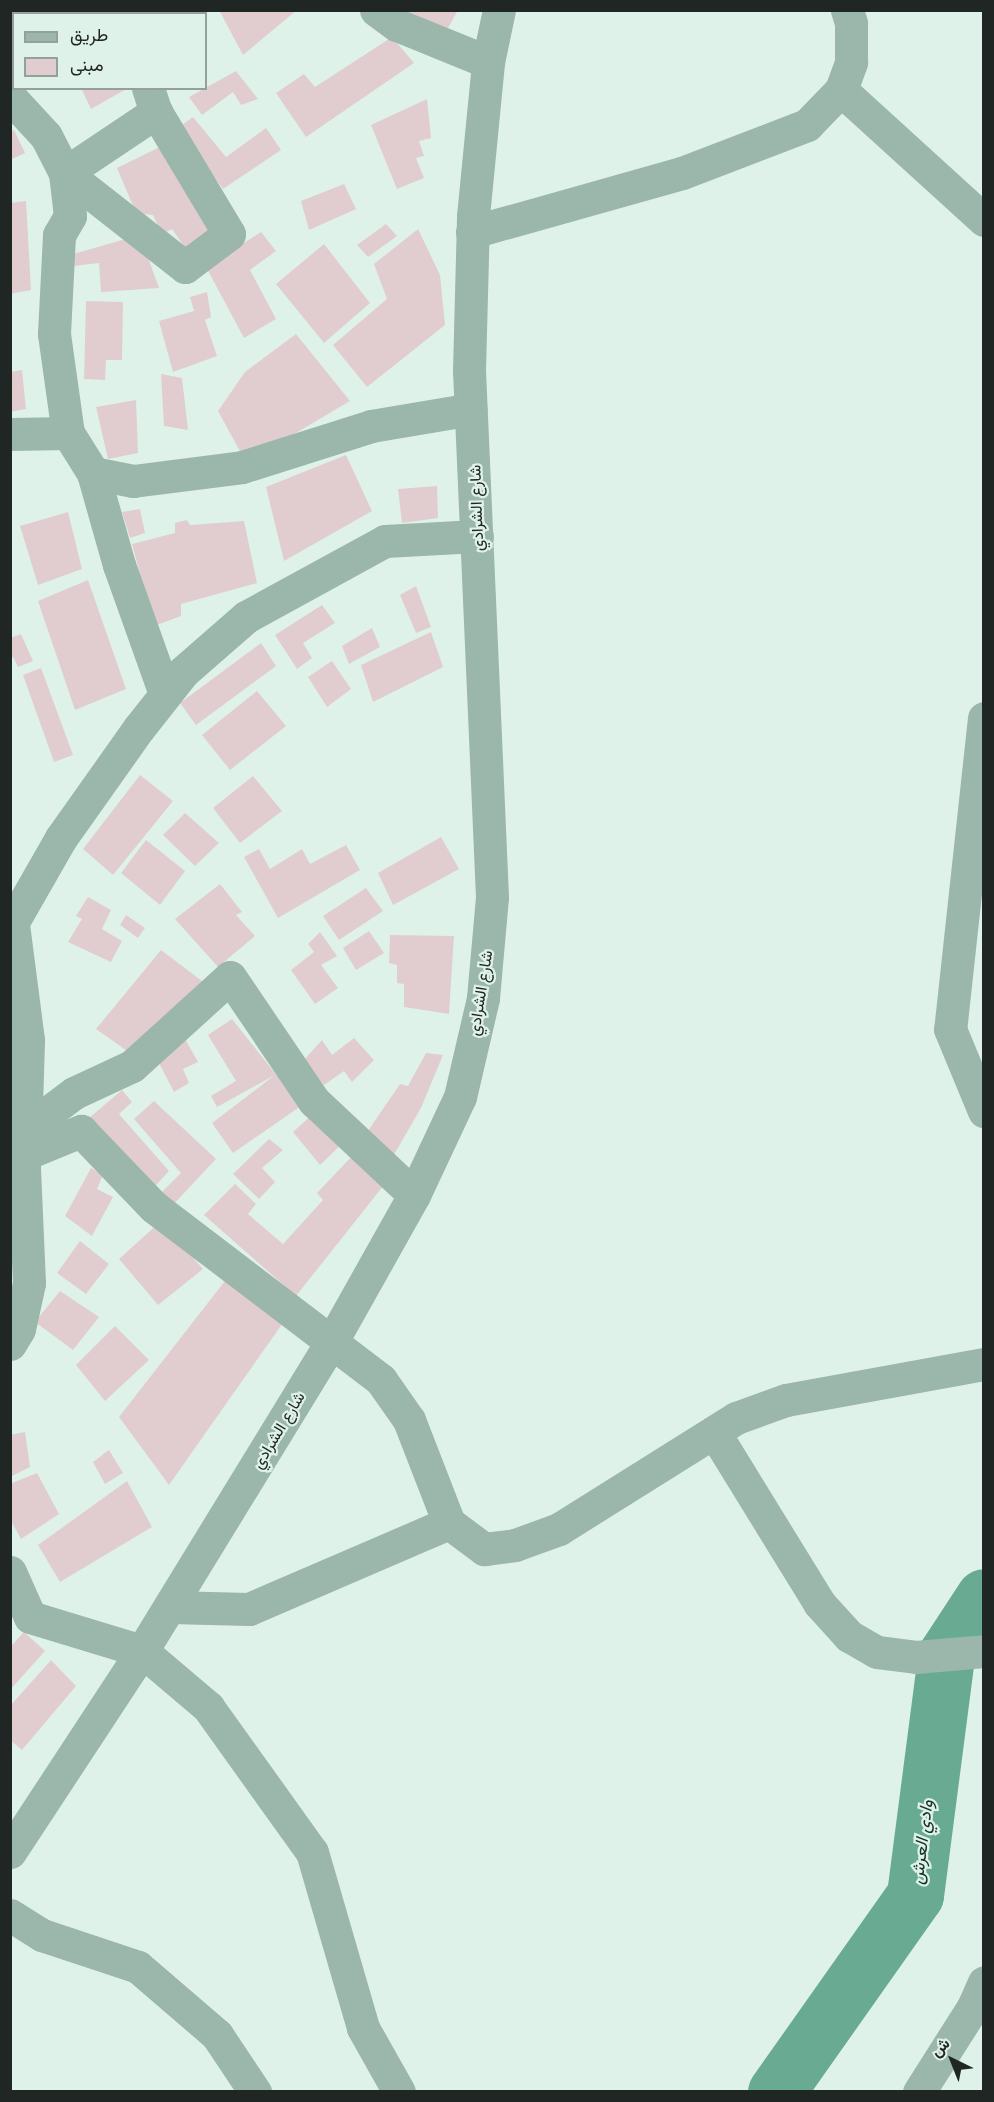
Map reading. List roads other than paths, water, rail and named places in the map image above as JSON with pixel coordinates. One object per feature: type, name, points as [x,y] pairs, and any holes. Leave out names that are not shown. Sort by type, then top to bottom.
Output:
[{"type":"street","points":[[376,10],[396,25],[488,62]]},
{"type":"street","name":"شارع الشرادي","points":[[10,1852],[170,1607],[331,1343],[414,1195],[460,1097],[483,998],[492,897],[471,409],[472,232],[488,62],[499,10]]},
{"type":"street","points":[[472,232],[682,173],[807,125],[841,90],[851,62],[851,23],[847,10]]},
{"type":"street","points":[[841,90],[984,220]]},
{"type":"street","points":[[23,99],[46,136],[64,173],[70,216],[59,235],[54,334],[68,433],[93,473],[119,566],[165,694]]},
{"type":"street","points":[[152,100],[229,234],[185,267],[64,173],[152,100]]},
{"type":"street","points":[[93,473],[133,480],[242,467],[371,426],[471,409]]},
{"type":"street","points":[[10,434],[68,433]]},
{"type":"street","points":[[10,1344],[19,1329],[29,1283],[25,1141],[28,1040],[12,925],[61,838],[183,672],[246,617],[385,541],[477,536]]},
{"type":"street","points":[[984,718],[950,1029],[984,1111]]},
{"type":"street","points":[[25,1141],[74,1093],[132,1066],[230,977],[314,1101],[414,1195]]},
{"type":"street","points":[[25,1141],[81,1131],[153,1207],[381,1380],[409,1420],[449,1523],[484,1549],[515,1545],[559,1529],[736,1418],[786,1400],[984,1364]]},
{"type":"street","points":[[714,1432],[819,1603],[849,1636],[877,1652],[916,1657],[984,1651]]},
{"type":"street","points":[[170,1607],[249,1609],[449,1523]]},
{"type":"street","points":[[10,1572],[30,1617],[142,1651],[208,1707],[312,1852],[363,2028],[399,2091]]},
{"type":"street","points":[[10,1915],[42,1935],[138,1967],[217,2035],[255,2091]]},
{"type":"street","points":[[919,2091],[974,2007],[983,1984]]},
{"type":"waterway","name":"وادي العرش","points":[[776,2092],[915,1895],[946,1655],[984,1597]]}]
